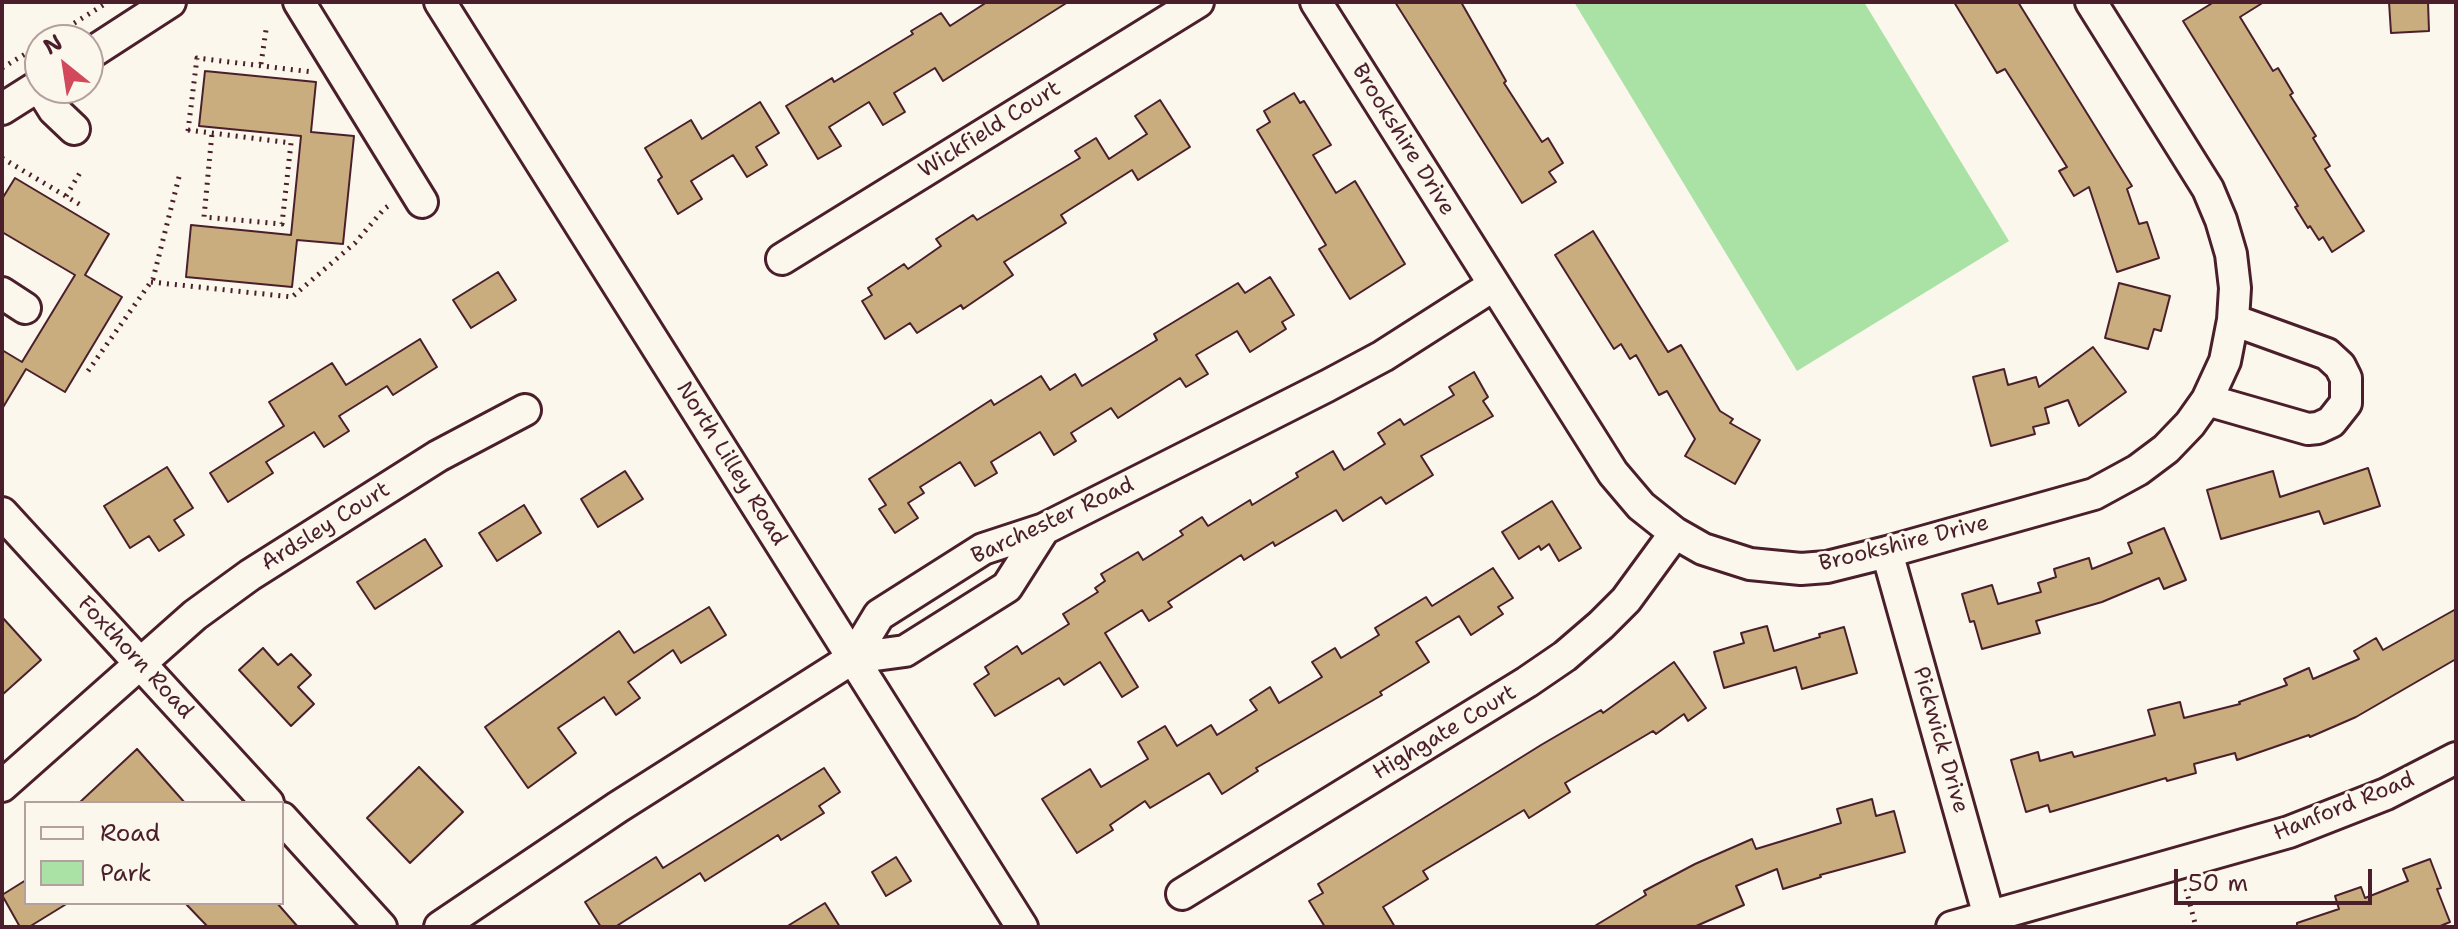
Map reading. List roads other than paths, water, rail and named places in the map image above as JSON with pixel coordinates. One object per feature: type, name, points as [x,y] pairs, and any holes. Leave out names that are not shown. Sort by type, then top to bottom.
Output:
[{"type":"street","points":[[104,45],[170,2]]},
{"type":"street","points":[[299,2],[422,202]]},
{"type":"street","name":"North Lilley Road","points":[[440,2],[1022,927]]},
{"type":"street","name":"Wickfield Court","points":[[782,259],[1198,2]]},
{"type":"street","name":"Brookshire Drive","points":[[1316,2],[1613,473],[1641,506],[1675,533],[1726,558],[1775,568],[1827,567],[2107,488],[2166,449],[2207,400],[2225,361],[2233,320],[2235,288],[2231,254],[2208,189],[2091,2]]},
{"type":"street","points":[[2,109],[24,95]]},
{"type":"street","points":[[50,104],[74,129]]},
{"type":"street","name":"Barchester Road","points":[[440,927],[618,807],[853,658],[879,615],[983,549],[1044,529],[1341,379],[1437,323],[1494,285]]},
{"type":"street","points":[[2207,400],[2308,429],[2331,422],[2346,403],[2346,378],[2340,366],[2327,354],[2233,320]]},
{"type":"street","name":"Ardsley Court","points":[[2,786],[195,615],[250,575],[438,456],[525,410]]},
{"type":"street","name":"Foxthorn Road","points":[[2,513],[266,801]]},
{"type":"street","points":[[853,658],[905,651],[1007,587],[1044,529]]},
{"type":"street","name":"Highgate Court","points":[[1182,894],[1565,656],[1626,600],[1675,533]]},
{"type":"street","name":"Pickwick Drive","points":[[1887,552],[1991,922]]},
{"type":"street","name":"Hanford Road","points":[[1952,927],[1991,922],[2289,832],[2386,794],[2456,758]]},
{"type":"street","points":[[284,820],[381,927]]}]
